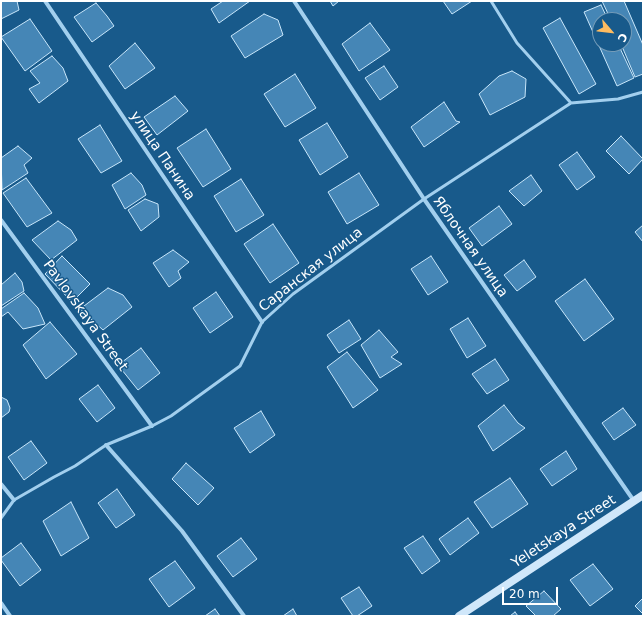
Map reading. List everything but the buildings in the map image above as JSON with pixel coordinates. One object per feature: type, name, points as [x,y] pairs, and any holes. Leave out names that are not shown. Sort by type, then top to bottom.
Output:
[{"type":"main road","name":"Yeletskaya Street","points":[[459,616],[643,495]]},
{"type":"street","name":"улица Панина","points":[[46,1],[262,322]]},
{"type":"street","name":"Яблочная улица","points":[[294,1],[424,199],[634,501]]},
{"type":"street","name":"Pavlovskaya Street","points":[[1,220],[152,426]]},
{"type":"street","points":[[106,445],[182,531],[244,616]]},
{"type":"street","points":[[1,484],[14,500]]},
{"type":"street","points":[[1,603],[10,616]]},
{"type":"lane","points":[[491,1],[517,43],[571,103]]},
{"type":"lane","name":"Саранская улица","points":[[1,518],[14,500],[75,466],[106,445],[152,426],[170,416],[240,366],[262,322],[293,294],[424,199],[571,103],[618,99],[643,92]]}]
